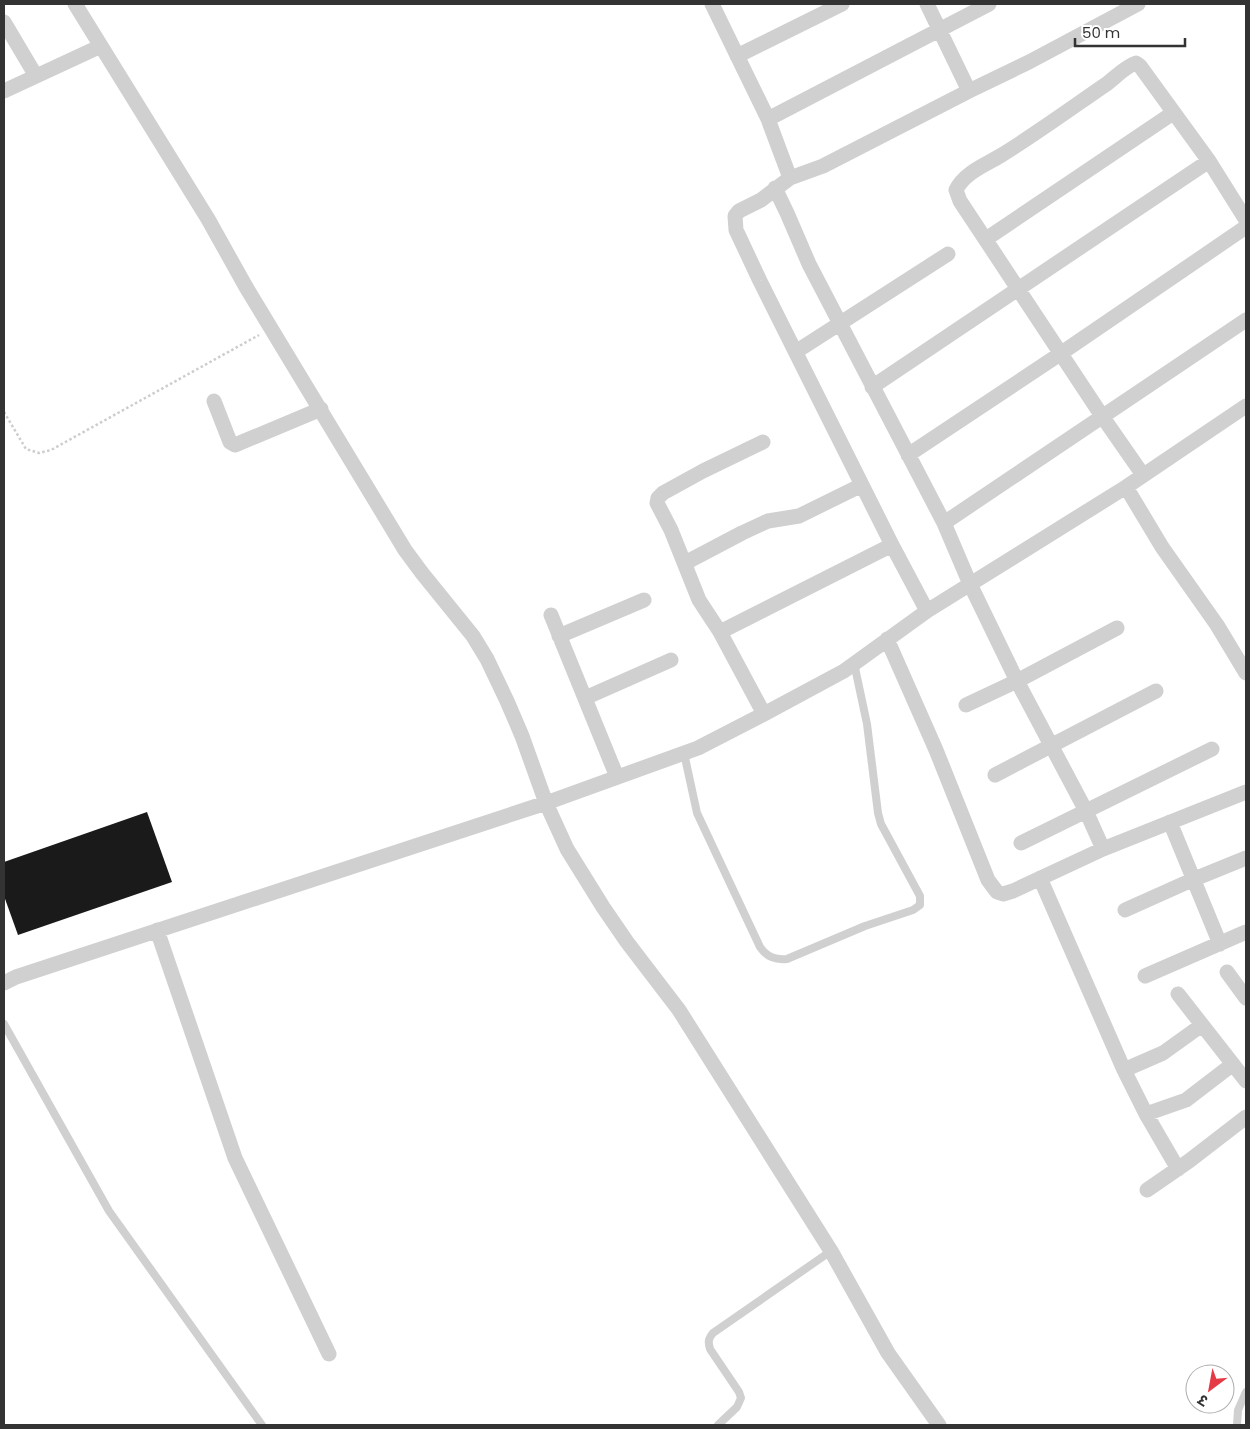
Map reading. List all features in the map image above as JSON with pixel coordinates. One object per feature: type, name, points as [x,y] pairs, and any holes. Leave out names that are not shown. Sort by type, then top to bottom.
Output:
[{"type":"street","points":[[75,4],[208,220],[405,550],[480,646],[499,683],[522,736],[546,803],[567,849],[627,942],[679,1010],[831,1251],[888,1353],[939,1425]]},
{"type":"street","points":[[712,4],[768,119],[790,178]]},
{"type":"street","points":[[737,56],[842,4]]},
{"type":"street","points":[[927,4],[969,91]]},
{"type":"street","points":[[768,119],[990,4]]},
{"type":"street","points":[[927,611],[760,281],[736,230],[735,216],[739,211],[761,200],[790,178],[823,166],[1029,62],[1138,4]]},
{"type":"street","points":[[5,26],[36,76]]},
{"type":"street","points":[[4,91],[101,46]]},
{"type":"street","points":[[1143,475],[1018,290],[960,201],[956,190],[960,181],[970,173],[1021,143],[1131,65],[1136,64],[1140,66],[1159,90],[1173,113],[1209,161],[1246,220]]},
{"type":"street","points":[[986,239],[1173,113]]},
{"type":"street","points":[[872,387],[1209,161]]},
{"type":"street","points":[[775,188],[788,213],[809,264],[944,523],[970,584],[1017,681],[1086,811],[1103,849]]},
{"type":"street","points":[[908,455],[1060,354],[1246,226]]},
{"type":"street","points":[[797,351],[948,254]]},
{"type":"street","points":[[944,523],[1246,320]]},
{"type":"street","points":[[214,401],[230,442],[235,445],[321,409]]},
{"type":"street","points":[[4,983],[16,977],[157,930],[546,803],[698,748],[844,671],[927,611],[1126,487],[1246,406]]},
{"type":"street","points":[[763,442],[663,493],[658,498],[657,503],[685,562],[699,600],[720,632],[764,714]]},
{"type":"street","points":[[685,562],[768,521],[799,516],[862,485]]},
{"type":"street","points":[[1126,487],[1162,547],[1217,625],[1246,673]]},
{"type":"street","points":[[720,632],[892,545]]},
{"type":"street","points":[[560,636],[644,600]]},
{"type":"street","points":[[551,614],[618,777]]},
{"type":"street","points":[[966,705],[1017,681],[1117,628]]},
{"type":"street","points":[[887,639],[936,750],[992,888],[997,892],[1003,894],[1103,849],[1246,792]]},
{"type":"street","points":[[585,698],[670,660]]},
{"type":"street","points":[[995,774],[1156,691]]},
{"type":"street","points":[[1021,843],[1212,749]]},
{"type":"street","points":[[1170,822],[1192,880],[1220,944]]},
{"type":"street","points":[[1125,910],[1246,858]]},
{"type":"street","points":[[1040,878],[1124,1070],[1146,1114],[1178,1169]]},
{"type":"street","points":[[157,930],[235,1158],[329,1354]]},
{"type":"street","points":[[1146,976],[1246,932]]},
{"type":"street","points":[[1227,972],[1246,998]]},
{"type":"street","points":[[1178,994],[1246,1081]]},
{"type":"street","points":[[1124,1070],[1163,1054],[1202,1025]]},
{"type":"street","points":[[1146,1114],[1186,1100],[1233,1064]]},
{"type":"street","points":[[1147,1190],[1246,1117]]},
{"type":"lane","points":[[684,753],[697,813],[765,954],[779,960],[787,959],[865,926],[913,910],[920,905],[920,896],[881,824],[878,813],[867,724],[854,664]]},
{"type":"lane","points":[[4,1024],[109,1210],[262,1425]]},
{"type":"lane","points":[[718,1425],[737,1407],[741,1398],[739,1392],[710,1349],[708,1338],[712,1333],[831,1251]]},
{"type":"lane","points":[[1237,1425],[1238,1410],[1246,1392]]},
{"type":"path","points":[[4,412],[26,449],[39,453],[51,450],[271,328]]},
{"type":"building","points":[[147,812],[172,882],[18,935],[4,896],[4,862]]}]
